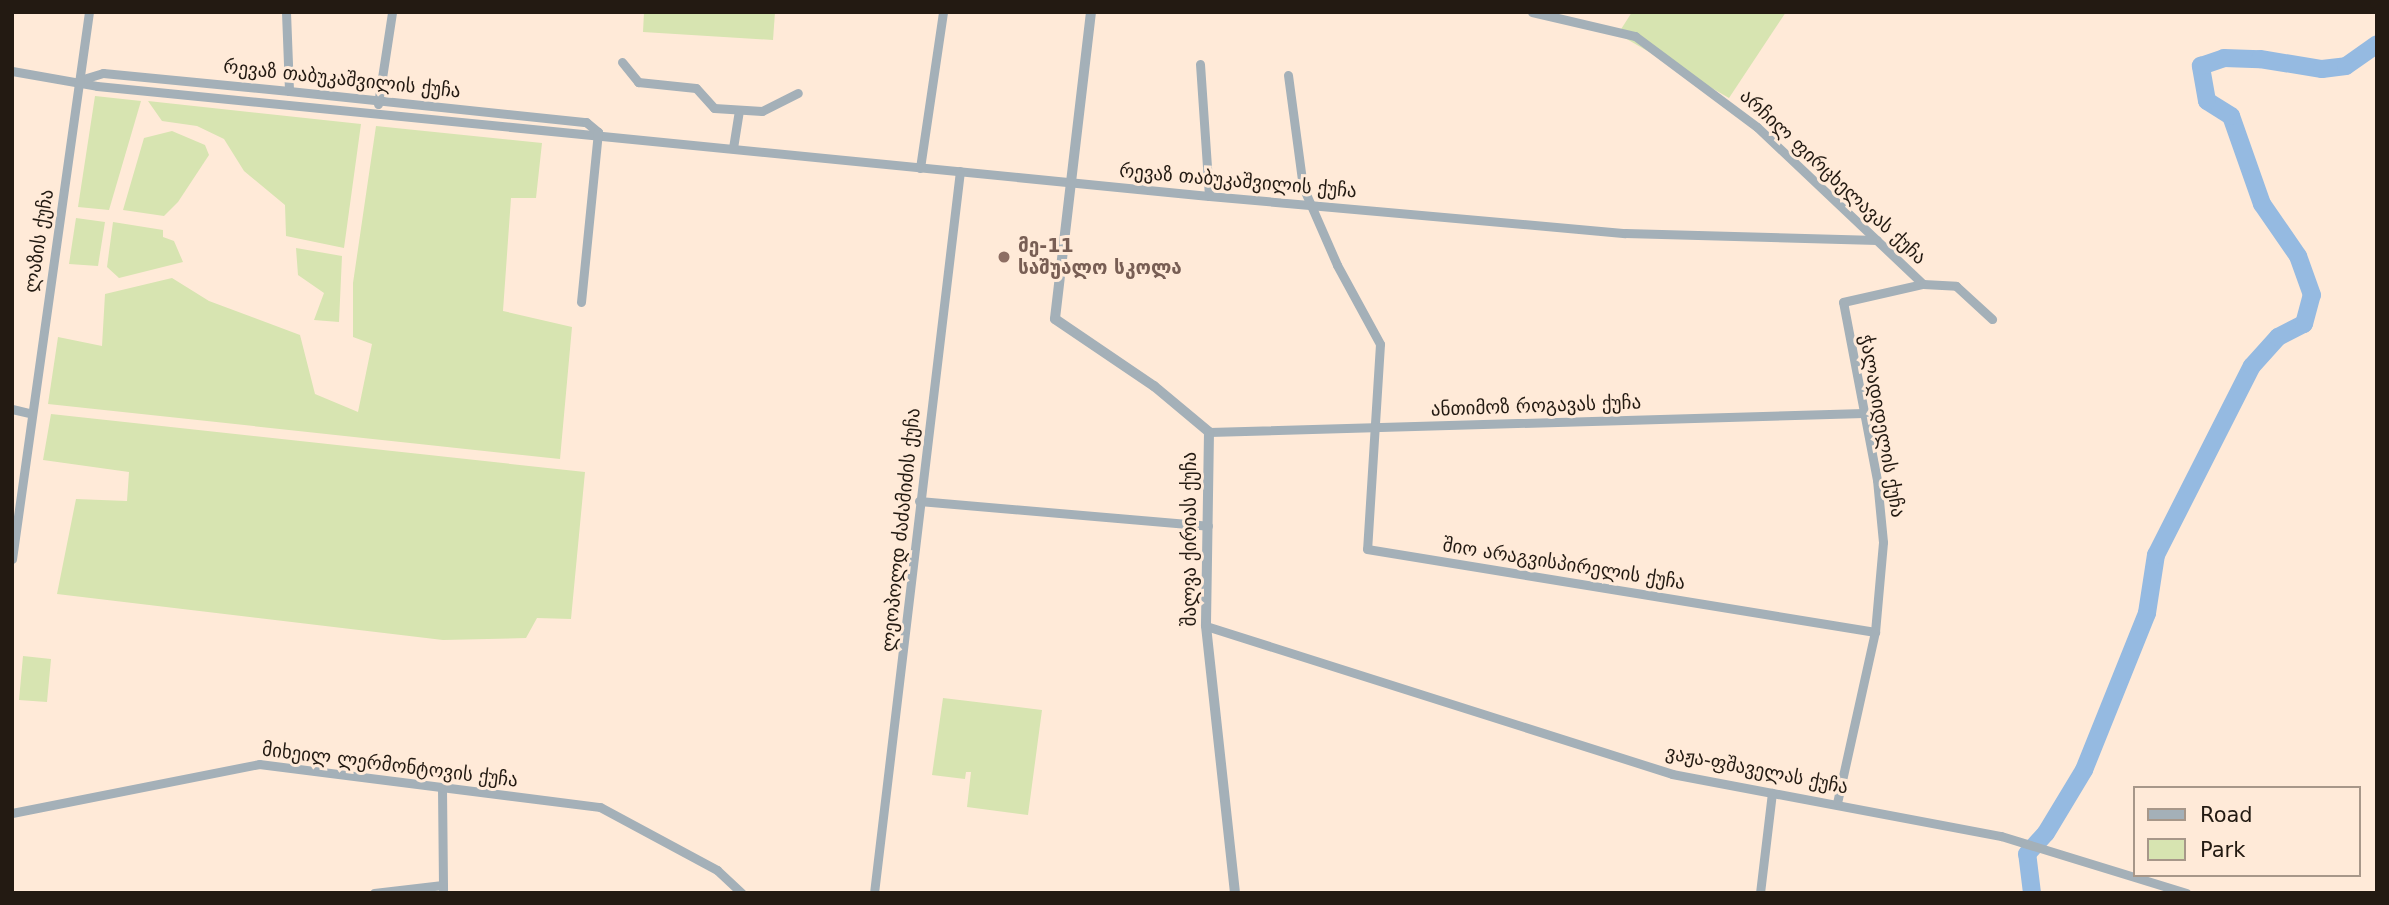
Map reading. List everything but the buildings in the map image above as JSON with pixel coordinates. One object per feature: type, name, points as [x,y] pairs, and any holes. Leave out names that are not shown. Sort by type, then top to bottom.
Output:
[{"type":"street","name":"ლაზის ქუჩა","points":[[12,559],[30,413],[89,12]]},
{"type":"street","points":[[286,12],[289,91]]},
{"type":"street","points":[[377,115],[392,12]]},
{"type":"street","points":[[920,168],[943,12]]},
{"type":"street","name":"შალვა ქირიას ქუჩა","points":[[1091,12],[1055,319],[1154,386],[1209,432],[1206,626],[1235,893]]},
{"type":"street","name":"არჩილ ფირცხელავას ქუჩა","points":[[1532,12],[1635,36],[1757,127],[1923,284]]},
{"type":"street","points":[[622,62],[638,82],[696,88],[714,108],[762,111],[798,93]]},
{"type":"street","points":[[1200,64],[1209,196]]},
{"type":"street","name":"რევაზ თაბუკაშვილის ქუჩა","points":[[12,71],[80,80],[97,86],[584,136],[598,132],[920,168],[1209,196],[1625,233],[1877,240]]},
{"type":"street","name":"რევაზ თაბუკაშვილის ქუჩა","points":[[80,80],[103,73],[379,100],[586,122],[598,132]]},
{"type":"street","points":[[1288,75],[1310,205],[1380,344],[1376,429]]},
{"type":"street","points":[[733,148],[739,110]]},
{"type":"street","points":[[581,302],[598,132]]},
{"type":"street","name":"ლეოპოლდ ძაძამიძის ქუჩა","points":[[874,893],[909,628],[919,501],[960,171]]},
{"type":"street","points":[[1923,284],[1956,286],[1992,319]]},
{"type":"street","name":"ჭალადიდელის ქუჩა","points":[[1837,803],[1875,632],[1883,542],[1864,413],[1843,302],[1923,284]]},
{"type":"street","points":[[12,409],[30,413]]},
{"type":"street","name":"ანთიმოზ როგავას ქუჩა","points":[[1209,432],[1864,413]]},
{"type":"street","name":"შიო არაგვისპირელის ქუჩა","points":[[1376,429],[1367,549],[1875,632]]},
{"type":"street","points":[[919,501],[1208,526]]},
{"type":"street","name":"ვაჟა-ფშაველას ქუჩა","points":[[1206,626],[1672,774],[2001,836],[2074,855],[2134,875]]},
{"type":"street","name":"მიხეილ ლერმონტოვის ქუჩა","points":[[12,813],[259,764],[600,807],[717,870],[742,893]]},
{"type":"street","points":[[374,893],[443,889],[442,789]]},
{"type":"street","points":[[1760,893],[1772,793]]},
{"type":"street","name":"ვაჟა-ფშაველას ქუჩა","points":[[2139,877],[2186,893]]},
{"type":"green space","points":[[644,12],[775,12],[773,40],[643,32]]},
{"type":"green space","points":[[1632,12],[1786,12],[1729,98],[1618,34]]},
{"type":"green space","points":[[95,96],[141,101],[109,210],[78,207]]},
{"type":"green space","points":[[148,101],[361,124],[344,248],[286,236],[285,205],[244,171],[224,139],[197,126],[162,121]]},
{"type":"green space","points":[[376,126],[542,143],[536,198],[511,198],[503,311],[572,327],[560,459],[48,404],[58,337],[102,346],[105,294],[172,278],[209,301],[300,335],[315,394],[358,412],[372,344],[353,337],[353,283]]},
{"type":"green space","points":[[172,131],[205,145],[209,155],[178,202],[164,216],[123,210],[144,138]]},
{"type":"green space","points":[[76,218],[105,222],[98,266],[69,264]]},
{"type":"green space","points":[[113,222],[163,230],[163,237],[174,241],[183,262],[119,278],[107,267]]},
{"type":"green space","points":[[296,248],[342,256],[339,322],[314,320],[324,293],[298,275]]},
{"type":"green space","points":[[51,414],[585,472],[571,619],[537,618],[526,638],[443,640],[57,594],[76,499],[127,501],[129,472],[43,460]]},
{"type":"green space","points":[[23,656],[51,659],[47,702],[19,700]]},
{"type":"green space","points":[[943,698],[1042,710],[1028,815],[967,807],[971,772],[966,772],[965,779],[932,775]]},
{"type":"waterway","points":[[2032,893],[2027,854],[2046,833],[2084,770],[2147,613],[2156,555],[2252,366],[2278,337],[2304,324],[2312,295],[2298,256],[2262,204],[2231,116],[2207,101],[2201,66],[2224,58],[2260,59],[2322,69],[2346,66],[2377,44]]},
{"type":"place","name":"მე-11 საშუალო სკოლა","points":[[1004,257]]}]
